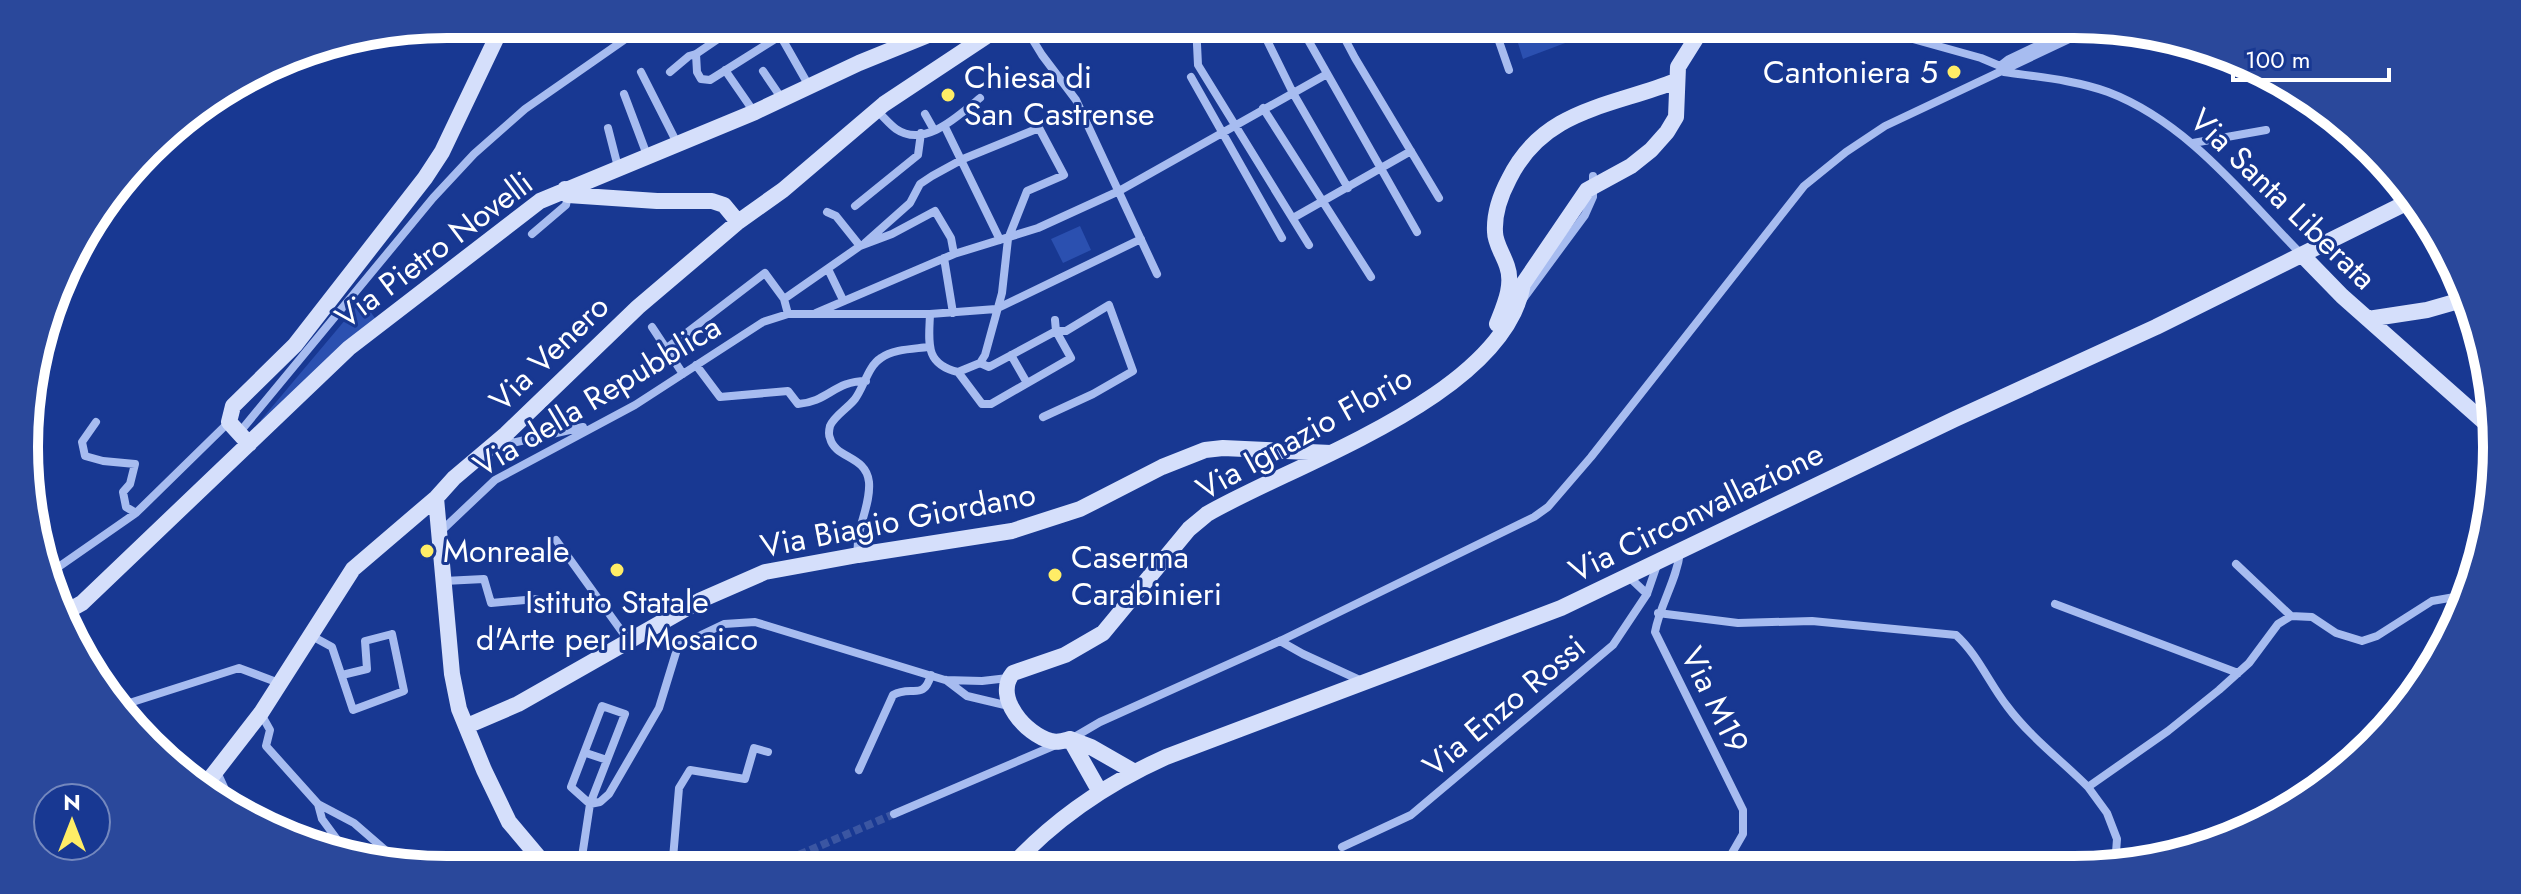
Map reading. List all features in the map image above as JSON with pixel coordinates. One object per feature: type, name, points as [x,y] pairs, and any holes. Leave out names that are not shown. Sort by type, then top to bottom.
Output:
[{"type":"street","points":[[239,433],[233,406],[295,345],[425,178],[442,152],[496,38]]},
{"type":"street","points":[[57,568],[136,513],[239,433],[433,198],[474,154],[525,109],[627,38]]},
{"type":"street","points":[[670,72],[689,56],[719,38]]},
{"type":"street","points":[[696,54],[697,72],[701,79],[710,80],[775,38]]},
{"type":"street","points":[[782,38],[809,86]]},
{"type":"street","name":"Via Pietro Novelli","points":[[71,609],[82,603],[239,433],[540,201],[755,112],[922,38]]},
{"type":"street","name":"Via Venero","points":[[210,780],[261,713],[353,569],[506,434],[638,307],[738,222],[974,38]]},
{"type":"street","points":[[1032,38],[1076,100],[1157,274]]},
{"type":"street","points":[[1197,38],[1198,65],[1309,245]]},
{"type":"street","points":[[1266,38],[1293,93],[1348,188]]},
{"type":"street","points":[[1307,38],[1417,232]]},
{"type":"street","points":[[1344,38],[1439,198]]},
{"type":"street","points":[[1498,38],[1509,70]]},
{"type":"street","points":[[1676,81],[1678,67],[1696,38]]},
{"type":"street","name":"Via Santa Liberata","points":[[1909,38],[1981,58],[2002,69],[2108,92],[2146,112],[2193,143],[2368,319],[2482,420]]},
{"type":"street","points":[[2002,69],[2009,59],[2053,38]]},
{"type":"street","points":[[894,814],[1070,739],[1534,517],[1548,507],[1591,457],[1804,186],[1885,126],[2071,38]]},
{"type":"street","points":[[725,70],[755,112]]},
{"type":"street","points":[[763,71],[782,99]]},
{"type":"street","points":[[641,72],[677,143]]},
{"type":"street","points":[[811,315],[944,258],[1004,239],[1119,191],[1327,74]]},
{"type":"street","points":[[1191,77],[1282,238]]},
{"type":"street","name":"Via Ignazio Florio","points":[[1009,678],[1023,668],[1065,655],[1103,633],[1189,529],[1227,503],[1333,453],[1414,409],[1470,367],[1487,350],[1520,302],[1523,284],[1587,190],[1631,166],[1667,132],[1676,117],[1676,81],[1598,107],[1559,124],[1547,130],[1522,154],[1501,195],[1495,219],[1495,236],[1510,279],[1505,304],[1487,350]]},
{"type":"street","points":[[624,94],[647,155]]},
{"type":"street","points":[[877,111],[897,130],[909,134],[921,133],[945,127],[980,98]]},
{"type":"street","points":[[1263,108],[1371,277]]},
{"type":"street","points":[[925,114],[934,130]]},
{"type":"street","points":[[945,127],[1004,239]]},
{"type":"street","points":[[608,128],[618,167]]},
{"type":"street","points":[[784,299],[863,244],[910,203],[920,184],[963,159],[1039,128],[1069,184]]},
{"type":"street","points":[[2193,143],[2266,130]]},
{"type":"street","points":[[855,206],[918,155],[921,133]]},
{"type":"street","points":[[1293,218],[1411,151]]},
{"type":"street","points":[[958,372],[980,363],[985,355],[1002,293],[1004,239],[1027,191],[1064,175]]},
{"type":"street","points":[[1520,302],[1585,215],[1593,197],[1593,176]]},
{"type":"street","points":[[532,234],[566,205],[566,192],[712,201],[724,205],[738,222]]},
{"type":"street","name":"Via Circonvallazione","points":[[1022,856],[1034,842],[1133,771],[1561,608],[2303,256],[2403,205]]},
{"type":"street","points":[[863,244],[892,234],[935,211],[951,238],[954,254]]},
{"type":"street","points":[[827,212],[836,216],[863,244]]},
{"type":"street","points":[[667,348],[765,273],[784,299],[788,314],[953,313],[996,309],[1141,239]]},
{"type":"street","points":[[1502,254],[1517,261],[1544,254]]},
{"type":"street","points":[[944,258],[953,313]]},
{"type":"street","points":[[828,269],[843,300]]},
{"type":"street","points":[[2368,319],[2427,310],[2456,302]]},
{"type":"street","points":[[980,363],[989,367],[1056,331],[1066,331],[1109,305],[1133,371],[1043,417]]},
{"type":"street","name":"Via della Repubblica","points":[[439,533],[495,480],[635,405],[763,322],[788,314]]},
{"type":"street","points":[[930,314],[928,347],[933,358],[943,367],[958,372],[982,404],[991,404],[1071,358],[1056,331],[1055,320]]},
{"type":"street","points":[[652,327],[683,374]]},
{"type":"street","points":[[858,555],[857,539],[869,481],[857,461],[834,448],[829,430],[831,423],[855,398],[876,361],[884,355],[928,347]]},
{"type":"street","points":[[1011,355],[1027,383]]},
{"type":"street","points":[[696,365],[720,397],[788,391],[798,404],[815,403],[838,386],[850,381],[866,381]]},
{"type":"street","points":[[96,422],[82,442],[85,456],[135,464],[130,484],[123,492],[126,507],[136,513]]},
{"type":"street","points":[[506,434],[512,443],[594,425]]},
{"type":"street","points":[[1274,449],[1291,472]]},
{"type":"street","name":"Via Biagio Giordano","points":[[467,726],[518,704],[701,600],[765,572],[1012,531],[1080,509],[1185,456],[1205,450],[1274,449],[1333,453]]},
{"type":"street","points":[[436,498],[453,684],[459,709],[500,806],[532,856]]},
{"type":"street","points":[[556,540],[628,640]]},
{"type":"street","name":"Via M19","points":[[1680,551],[1678,568],[1658,613],[1655,632],[1743,810],[1743,834],[1730,856]]},
{"type":"street","name":"Via Enzo Rossi","points":[[1342,847],[1411,815],[1613,645],[1647,594],[1658,562]]},
{"type":"street","points":[[2236,564],[2291,616]]},
{"type":"street","points":[[1628,576],[1647,594]]},
{"type":"street","points":[[443,581],[484,579],[491,603],[537,599]]},
{"type":"street","points":[[2088,787],[2168,731],[2238,673],[2278,624],[2291,616],[2312,617],[2336,633],[2362,641],[2377,636],[2432,601],[2454,597]]},
{"type":"street","points":[[2055,604],[2238,673]]},
{"type":"street","points":[[1658,613],[1738,623],[1812,621],[1956,635],[1967,645],[2025,728],[2088,787],[2107,813],[2117,839],[2116,854]]},
{"type":"street","points":[[590,804],[600,802],[609,794],[659,708],[678,646],[724,624],[755,622],[931,675],[945,680],[967,696],[1012,707]]},
{"type":"street","points":[[309,635],[332,647],[353,710],[404,691],[392,634],[365,641],[367,669],[342,675]]},
{"type":"street","points":[[1280,641],[1365,682]]},
{"type":"street","points":[[129,703],[239,668],[279,683]]},
{"type":"street","points":[[859,770],[893,695],[899,691],[921,692],[927,687],[931,675]]},
{"type":"street","points":[[945,680],[1009,678],[1007,691],[1012,707],[1028,730],[1055,742],[1070,739],[1091,747],[1133,771]]},
{"type":"street","points":[[582,856],[590,804],[625,714],[602,706],[571,787],[590,804]]},
{"type":"street","points":[[261,713],[270,730],[266,746],[318,804],[354,823],[387,852]]},
{"type":"street","points":[[1070,739],[1100,792]]},
{"type":"street","points":[[673,856],[679,788],[690,770],[745,779],[754,748],[768,752]]},
{"type":"street","points":[[586,753],[607,760]]},
{"type":"street","points":[[217,772],[226,790]]},
{"type":"street","points":[[318,804],[322,819],[338,841]]},
{"type":"shaded area","points":[[1516,38],[1579,38],[1523,59]]},
{"type":"shaded area","points":[[1080,226],[1091,250],[1063,263],[1051,239]]},
{"type":"shaded area","points":[[362,300],[377,321],[263,423],[261,420]]},
{"type":"tunnel","points":[[796,856],[894,814]]},
{"type":"place","name":"Cantoniera 5","points":[[1954,72]]},
{"type":"place","name":"Chiesa di San Castrense","points":[[948,95]]},
{"type":"place","name":"Monreale","points":[[427,551]]},
{"type":"place","name":"Istituto Statale d'Arte per il Mosaico","points":[[617,570]]},
{"type":"place","name":"Caserma Carabinieri","points":[[1055,575]]}]
